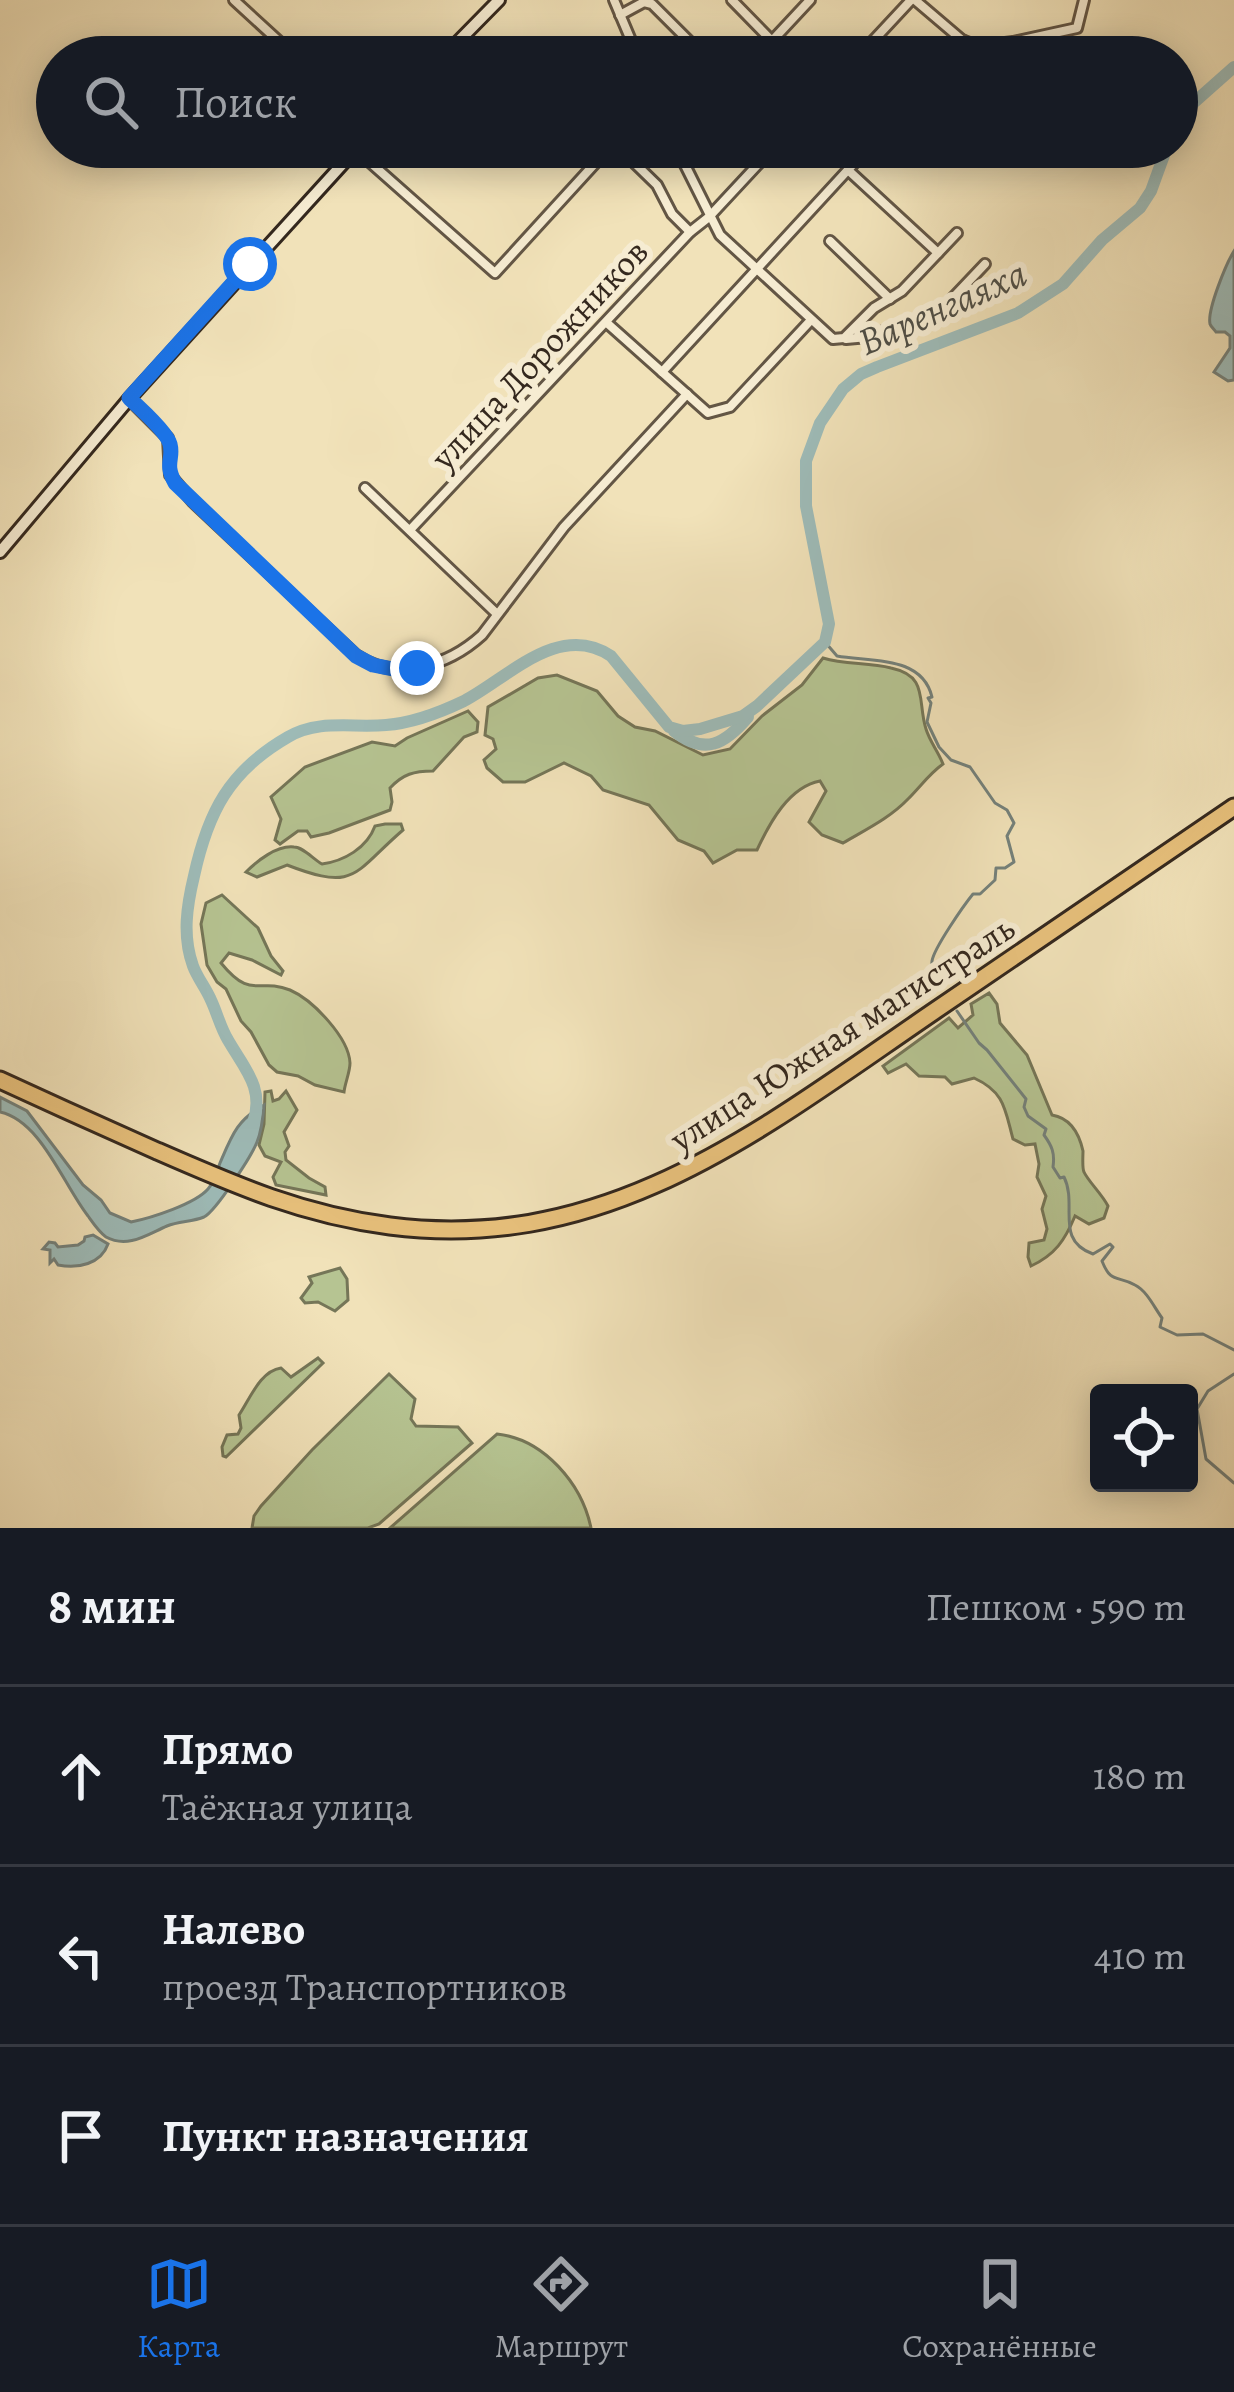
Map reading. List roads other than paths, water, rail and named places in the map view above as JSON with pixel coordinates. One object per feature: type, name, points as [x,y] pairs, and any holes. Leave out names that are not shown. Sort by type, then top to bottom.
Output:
[{"type":"highway","name":"улица Южная магистраль","points":[[0,1080],[239,1188],[340,1218],[451,1230],[519,1226],[589,1211],[681,1174],[773,1120],[1234,807]]},
{"type":"street","points":[[234,0],[273,36]]},
{"type":"street","points":[[464,36],[499,0]]},
{"type":"street","points":[[614,0],[629,36]]},
{"type":"street","points":[[732,0],[767,36]]},
{"type":"street","points":[[777,36],[810,0]]},
{"type":"street","points":[[878,36],[913,0],[957,36]]},
{"type":"street","points":[[1045,36],[1077,28],[1084,0]]},
{"type":"street","points":[[620,15],[644,2],[652,4],[683,36]]},
{"type":"street","points":[[0,552],[129,398],[339,168]]},
{"type":"street","points":[[379,168],[495,272],[594,168]]},
{"type":"street","points":[[638,168],[657,185],[672,214],[690,232]]},
{"type":"street","points":[[686,168],[720,236],[839,340],[931,321],[985,264]]},
{"type":"street","name":"улица Дорожников","points":[[410,530],[754,168]]},
{"type":"street","points":[[662,372],[848,170],[938,253]]},
{"type":"street","points":[[839,340],[874,308],[902,291],[957,233]]},
{"type":"street","points":[[830,241],[890,298]]},
{"type":"street","points":[[607,323],[708,413],[730,406],[811,320]]},
{"type":"street","points":[[129,398],[168,439],[168,469],[182,492],[365,662],[393,669],[430,665],[466,650],[564,527],[687,394]]},
{"type":"street","points":[[365,488],[497,614]]},
{"type":"water","points":[[1234,251],[1234,380],[1228,381],[1214,372],[1230,348],[1230,336],[1216,332],[1210,317]]},
{"type":"water","points":[[0,1097],[27,1111],[83,1185],[110,1213],[131,1222],[202,1195],[236,1129],[264,1105],[254,1149],[210,1213],[122,1241],[99,1230],[39,1140],[15,1118],[0,1112]]},
{"type":"water","points":[[93,1235],[108,1244],[88,1264],[58,1265],[54,1259],[50,1263],[50,1250],[43,1249],[49,1242],[58,1247],[78,1245]]},
{"type":"waterway","name":"Варенгаяха","points":[[1198,99],[1234,67]]},
{"type":"waterway","name":"Варенгаяха","points":[[253,1123],[255,1089],[195,970],[187,932],[191,887],[206,832],[224,795],[250,764],[300,731],[396,724],[426,717],[464,701],[534,657],[572,645],[611,656],[669,727],[700,729],[743,716],[825,642],[829,624],[806,506],[806,461],[820,423],[843,389],[877,367],[1018,313],[1063,284],[1102,240],[1140,208],[1159,168]]},
{"type":"waterway","points":[[825,642],[837,656],[893,663],[918,674],[932,697],[928,698],[927,722],[939,747],[951,760],[970,767],[1014,823],[1007,836],[1014,862],[996,868],[995,880],[980,894],[973,894],[950,927],[932,961],[936,980]]},
{"type":"waterway","points":[[674,731],[695,743],[714,744],[748,717]]},
{"type":"waterway","points":[[957,1011],[1026,1099],[1028,1116],[1046,1129],[1053,1167],[1068,1188],[1074,1240],[1093,1254],[1110,1244],[1113,1247],[1102,1261],[1105,1268],[1143,1291],[1162,1318],[1160,1327],[1177,1335],[1203,1334],[1234,1350]]},
{"type":"waterway","points":[[1234,1374],[1208,1391],[1197,1409],[1206,1459],[1234,1483]]}]
